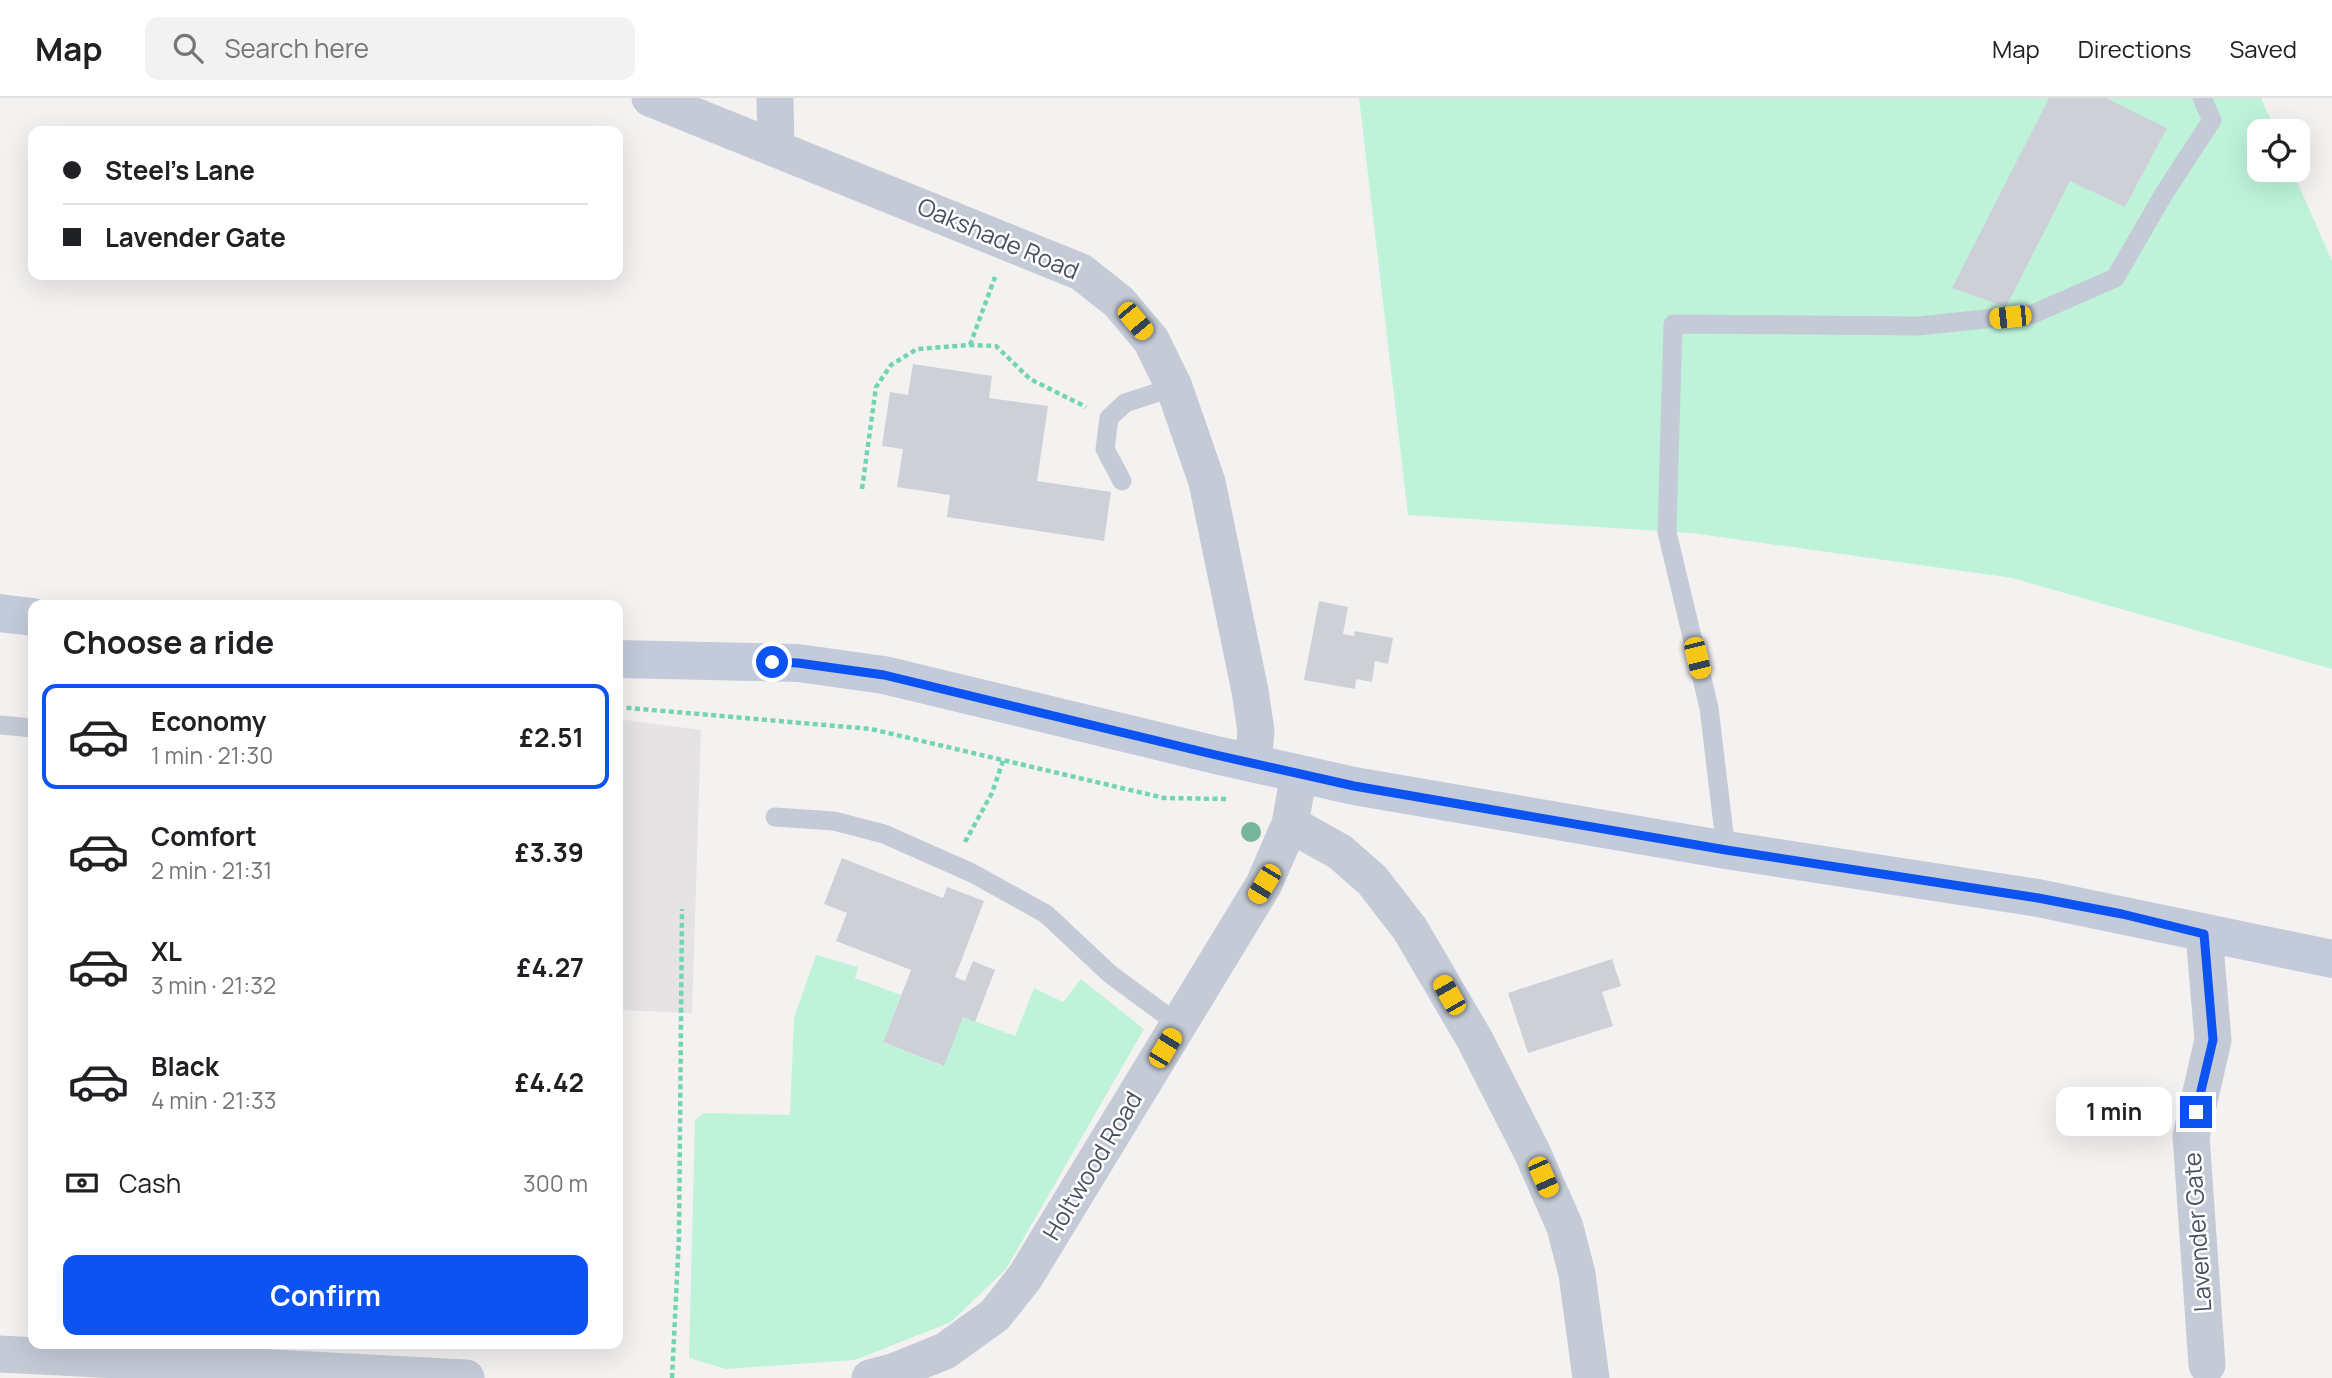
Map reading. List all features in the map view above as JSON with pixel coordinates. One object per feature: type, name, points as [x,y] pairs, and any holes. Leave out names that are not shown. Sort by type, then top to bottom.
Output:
[{"type":"street","name":"Oakshade Road","points":[[650,98],[1081,272],[1119,302],[1152,340],[1174,387],[1207,482],[1256,731],[1253,764]]},
{"type":"street","points":[[775,98],[776,147]]},
{"type":"street","points":[[0,613],[28,616]]},
{"type":"street","points":[[623,659],[798,663],[884,675],[1253,764],[1294,800],[1340,852],[1372,880],[1410,929],[1475,1040],[1532,1152],[1565,1227],[1577,1274],[1591,1378]]},
{"type":"street","points":[[1294,800],[1354,786],[1726,850],[2038,898],[2332,959]]},
{"type":"street","name":"Holtwood Road","points":[[870,1378],[893,1372],[945,1351],[995,1315],[1025,1277],[1264,884],[1294,800]]},
{"type":"street","name":"Lavender Gate","points":[[2204,934],[2213,1040],[2191,1136],[2207,1365]]},
{"type":"street","points":[[0,1354],[466,1378]]},
{"type":"lane","points":[[1726,850],[1709,708],[1667,532],[1673,324],[1918,326],[2033,314],[2115,278],[2165,192],[2212,120],[2202,98]]},
{"type":"lane","points":[[1122,481],[1105,449],[1109,418],[1125,403],[1174,387]]},
{"type":"lane","points":[[0,725],[28,728]]},
{"type":"lane","points":[[775,817],[834,821],[884,834],[972,873],[1046,914],[1110,974],[1179,1025]]},
{"type":"path","points":[[970,345],[1008,241]]},
{"type":"path","points":[[862,489],[876,387],[891,365],[917,349],[996,346],[1030,379],[1109,418]]},
{"type":"path","points":[[623,707],[871,729],[1164,798],[1294,800]]},
{"type":"path","points":[[972,873],[961,848],[992,793],[1003,761]]},
{"type":"path","points":[[672,1378],[679,1237],[682,909]]},
{"type":"shaded area","points":[[623,720],[701,730],[692,1013],[623,1010]]},
{"type":"green space","points":[[1359,98],[2261,98],[2271,119],[2247,119],[2247,182],[2297,182],[2332,261],[2332,669],[2012,578],[1692,533],[1408,515]]},
{"type":"green space","points":[[816,955],[858,967],[855,978],[901,995],[883,1042],[943,1066],[963,1017],[1015,1036],[1034,988],[1063,1002],[1081,979],[1144,1029],[1006,1269],[951,1322],[855,1360],[726,1369],[689,1358],[695,1120],[703,1113],[790,1115],[794,1018]]},
{"type":"building","points":[[2049,98],[2106,98],[2167,128],[2125,207],[2070,181],[2006,307],[1952,288]]},
{"type":"building","points":[[913,364],[992,376],[989,398],[1048,406],[1037,481],[1111,492],[1104,541],[947,517],[950,495],[897,487],[903,449],[882,446],[890,392],[908,395]]},
{"type":"building","points":[[1319,601],[1348,607],[1343,634],[1354,636],[1355,631],[1393,638],[1388,664],[1375,661],[1372,682],[1356,679],[1355,689],[1304,680]]},
{"type":"building","points":[[842,858],[943,898],[947,887],[984,901],[955,977],[965,981],[973,961],[995,970],[975,1022],[963,1017],[944,1066],[883,1042],[911,970],[836,941],[847,913],[824,904]]},
{"type":"building","points":[[1612,959],[1621,986],[1602,992],[1613,1026],[1528,1053],[1508,993]]},
{"type":"route","points":[[772,662],[884,675],[1354,786],[1726,850],[2038,898],[2122,914],[2204,934],[2213,1040],[2196,1112]]}]
